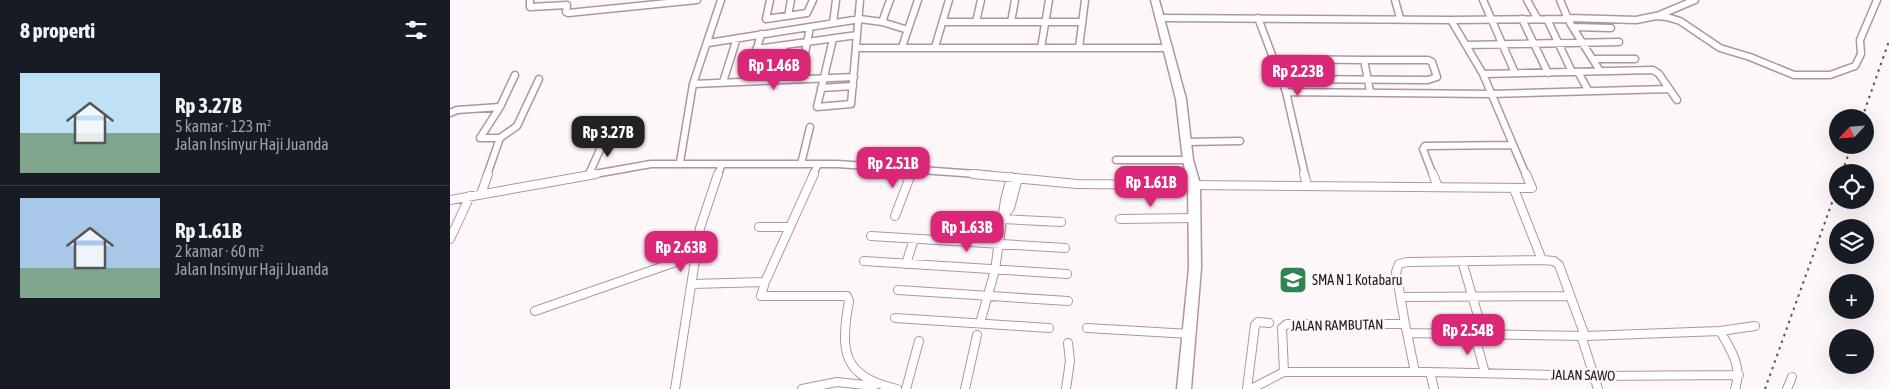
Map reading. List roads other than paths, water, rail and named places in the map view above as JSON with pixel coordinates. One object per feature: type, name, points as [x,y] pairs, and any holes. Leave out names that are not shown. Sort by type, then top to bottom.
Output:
[{"type":"highway","points":[[1155,0],[1169,46],[1181,99],[1188,160],[1194,184],[1195,268],[1184,389]]},
{"type":"street","points":[[530,0],[530,7],[569,2],[566,12],[568,13],[622,9],[640,2],[698,0]]},
{"type":"street","points":[[680,162],[694,84],[721,0]]},
{"type":"street","points":[[770,0],[766,19],[809,12],[813,0]]},
{"type":"street","points":[[788,16],[791,0]]},
{"type":"street","points":[[833,23],[836,0]]},
{"type":"street","points":[[833,39],[825,79],[816,107],[849,105],[854,77],[860,0]]},
{"type":"street","points":[[860,17],[866,0]]},
{"type":"street","points":[[882,22],[890,0]]},
{"type":"street","points":[[902,45],[918,0]]},
{"type":"street","points":[[936,45],[949,0]]},
{"type":"street","points":[[976,22],[981,0]]},
{"type":"street","points":[[1011,22],[1015,0]]},
{"type":"street","points":[[1041,46],[1049,0]]},
{"type":"street","points":[[1079,46],[1085,0]]},
{"type":"street","points":[[1394,0],[1400,18]]},
{"type":"street","points":[[1483,0],[1515,73]]},
{"type":"street","points":[[1527,0],[1537,18]]},
{"type":"street","points":[[1560,0],[1571,23],[1600,71]]},
{"type":"street","points":[[1571,23],[1636,20],[1656,16],[1673,7],[1695,0]]},
{"type":"street","points":[[1656,16],[1680,21],[1720,48],[1750,57],[1788,74],[1830,75],[1855,66],[1861,54],[1860,40],[1877,0]]},
{"type":"street","points":[[708,43],[860,17],[908,30]]},
{"type":"street","points":[[1161,18],[1400,18],[1452,20],[1537,18],[1611,28]]},
{"type":"street","points":[[1258,18],[1286,92],[1307,185]]},
{"type":"street","points":[[1522,18],[1532,44],[1548,73]]},
{"type":"street","points":[[1548,19],[1558,44],[1588,90]]},
{"type":"street","points":[[450,200],[589,174],[651,164],[680,162],[721,166],[818,164],[1077,184],[1532,188],[1483,74],[1452,20]]},
{"type":"street","points":[[944,22],[1082,22]]},
{"type":"street","points":[[800,79],[810,26]]},
{"type":"street","points":[[748,81],[760,34]]},
{"type":"street","points":[[756,49],[857,35]]},
{"type":"street","points":[[723,82],[737,38]]},
{"type":"street","points":[[1467,45],[1619,42]]},
{"type":"street","points":[[775,81],[784,45]]},
{"type":"street","points":[[857,45],[1169,46]]},
{"type":"street","points":[[1275,59],[1428,60],[1432,62],[1437,77],[1428,80],[1368,78],[1281,79]]},
{"type":"street","points":[[1593,59],[1635,59]]},
{"type":"street","points":[[1364,60],[1370,91]]},
{"type":"street","points":[[1483,74],[1653,70],[1659,74],[1677,100]]},
{"type":"street","points":[[515,75],[500,106],[480,138],[500,138],[517,126],[539,79]]},
{"type":"street","points":[[694,84],[854,77]]},
{"type":"street","points":[[822,88],[853,86]]},
{"type":"street","points":[[1286,92],[1370,91],[1490,94],[1668,89]]},
{"type":"street","points":[[450,113],[457,110],[500,106]]},
{"type":"street","points":[[801,164],[810,127]]},
{"type":"street","points":[[589,174],[607,134]]},
{"type":"street","points":[[481,194],[500,138]]},
{"type":"street","points":[[1187,142],[1240,141]]},
{"type":"street","points":[[1438,187],[1423,149],[1425,146],[1512,145]]},
{"type":"street","points":[[1116,160],[1188,160]]},
{"type":"street","points":[[818,164],[804,198],[788,227],[760,294],[762,296],[847,296],[849,301],[843,335],[845,350],[858,373],[879,386]]},
{"type":"street","points":[[676,389],[703,219],[721,166]]},
{"type":"street","points":[[895,216],[912,170]]},
{"type":"street","points":[[980,323],[995,270],[1003,218],[1014,178]]},
{"type":"street","points":[[1514,189],[1542,260]]},
{"type":"street","points":[[450,240],[470,196]]},
{"type":"street","points":[[1003,218],[1061,222]]},
{"type":"street","points":[[1120,219],[1195,218]]},
{"type":"street","points":[[759,227],[788,227]]},
{"type":"street","points":[[871,236],[1065,248]]},
{"type":"street","points":[[906,264],[914,239]]},
{"type":"street","points":[[536,311],[696,255]]},
{"type":"street","points":[[864,261],[1067,274]]},
{"type":"street","points":[[1462,261],[1472,296],[1485,373]]},
{"type":"street","points":[[1415,372],[1396,272],[1399,264],[1407,262],[1554,261],[1559,265],[1570,296],[1598,389]]},
{"type":"street","points":[[692,284],[765,282]]},
{"type":"street","points":[[898,290],[1068,302]]},
{"type":"street","points":[[1401,297],[1570,296]]},
{"type":"street","points":[[895,318],[1049,328]]},
{"type":"street","points":[[1247,389],[1255,324],[1258,322],[1269,324]]},
{"type":"street","name":"JALAN RAMBUTAN","points":[[1284,372],[1282,328],[1287,324],[1583,336],[1720,331],[1755,326]]},
{"type":"street","points":[[1087,328],[1190,334]]},
{"type":"street","points":[[1720,331],[1732,349],[1740,374],[1735,389]]},
{"type":"street","points":[[965,389],[977,336]]},
{"type":"street","points":[[906,389],[919,341]]},
{"type":"street","points":[[1066,389],[1070,361],[1068,343]]},
{"type":"street","name":"JALAN SAWO","points":[[1252,389],[1258,384],[1284,372],[1430,372],[1593,376],[1740,374]]},
{"type":"street","points":[[1430,372],[1434,389]]},
{"type":"street","points":[[1787,389],[1792,377]]},
{"type":"street","points":[[802,389],[838,382],[897,389]]},
{"type":"railway","points":[[1865,109],[1889,41]]},
{"type":"railway","points":[[1845,164],[1849,154]]},
{"type":"railway","points":[[1765,389],[1830,209]]},
{"type":"place","name":"SMA N 1 Kotabaru","points":[[1293,280]]}]
